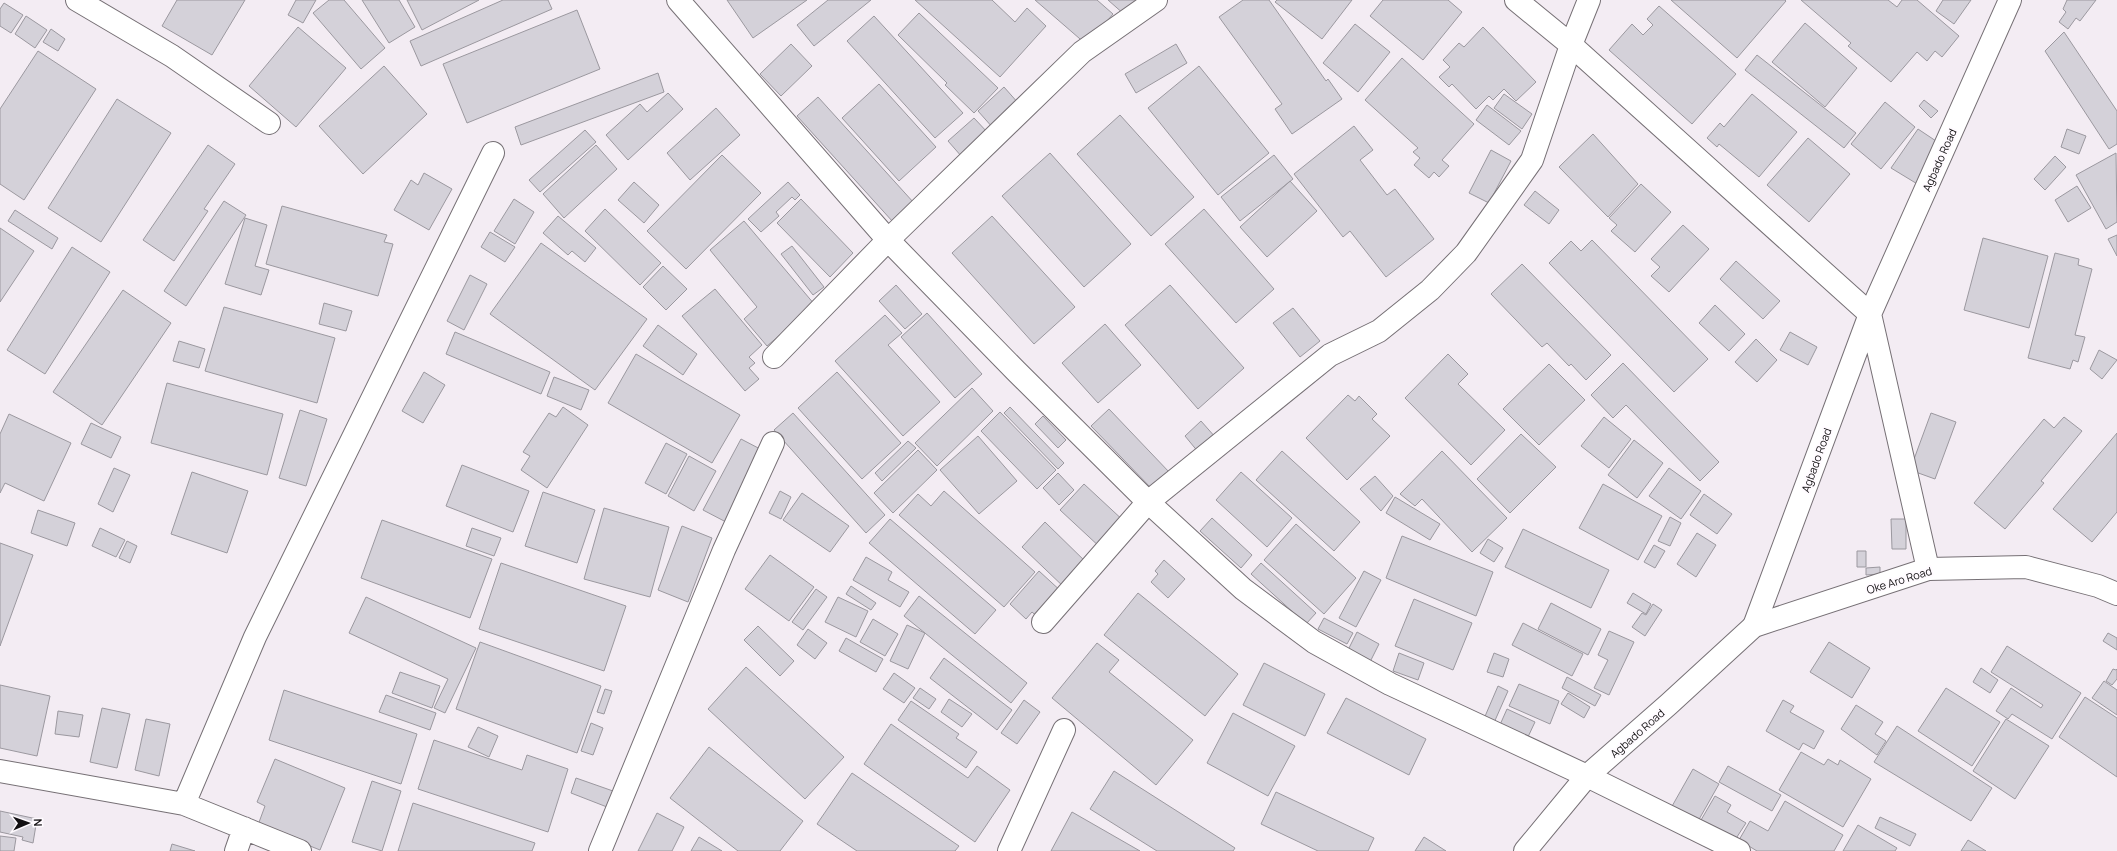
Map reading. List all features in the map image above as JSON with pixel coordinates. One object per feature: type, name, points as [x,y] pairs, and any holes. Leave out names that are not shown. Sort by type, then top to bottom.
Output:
[{"type":"street","points":[[77,0],[172,56],[269,123]]},
{"type":"street","points":[[678,0],[888,240],[1016,371],[1148,502],[1243,588],[1314,642],[1390,684],[1587,776],[1739,851]]},
{"type":"street","points":[[774,357],[888,240],[1082,52],[1156,0]]},
{"type":"street","points":[[1516,0],[1571,45],[1870,314],[1928,569]]},
{"type":"street","points":[[1043,622],[1148,502],[1330,355],[1379,331],[1430,290],[1466,253],[1532,160],[1571,45],[1589,0]]},
{"type":"street","name":"Agbado Road","points":[[1525,851],[1587,776],[1669,704],[1754,626],[1870,314],[2010,0]]},
{"type":"street","points":[[184,804],[255,638],[493,153]]},
{"type":"street","points":[[600,851],[724,550],[773,443]]},
{"type":"street","name":"Oke Aro Road","points":[[1754,626],[1928,569],[2026,567],[2098,586],[2117,594]]},
{"type":"street","points":[[1009,851],[1064,730]]},
{"type":"street","points":[[0,771],[184,804],[300,851]]},
{"type":"street","points":[[236,851],[244,828]]},
{"type":"building","points":[[177,0],[245,0],[212,55],[162,26]]},
{"type":"building","points":[[296,0],[316,0],[303,23],[288,15]]},
{"type":"building","points":[[329,0],[344,0],[385,48],[361,69],[313,13]]},
{"type":"building","points":[[362,0],[399,0],[415,27],[389,43]]},
{"type":"building","points":[[407,0],[479,0],[422,30]]},
{"type":"building","points":[[503,0],[548,0],[552,9],[421,66],[410,41]]},
{"type":"building","points":[[727,0],[807,0],[753,38]]},
{"type":"building","points":[[828,0],[871,0],[814,46],[797,25]]},
{"type":"building","points":[[915,0],[992,0],[1015,22],[1027,8],[1046,26],[1000,77]]},
{"type":"building","points":[[1035,0],[1097,0],[1113,14],[1087,45]]},
{"type":"building","points":[[1108,0],[1138,0],[1125,15]]},
{"type":"building","points":[[1243,0],[1269,0],[1326,81],[1328,79],[1342,99],[1292,134],[1275,109],[1282,104],[1219,17]]},
{"type":"building","points":[[1277,0],[1352,0],[1322,39],[1275,2]]},
{"type":"building","points":[[1383,0],[1448,0],[1462,12],[1423,60],[1370,16]]},
{"type":"building","points":[[1671,0],[1785,0],[1786,1],[1737,58]]},
{"type":"building","points":[[1801,0],[1888,0],[1897,7],[1902,0],[1917,0],[1959,36],[1942,57],[1935,51],[1927,61],[1917,52],[1891,82],[1848,46],[1851,43]]},
{"type":"building","points":[[1943,0],[1971,0],[1954,24],[1936,11]]},
{"type":"building","points":[[2067,0],[2096,0],[2080,21],[2076,18],[2068,29],[2059,22],[2066,12],[2063,9]]},
{"type":"building","points":[[4,3],[23,15],[11,33],[0,26],[0,9]]},
{"type":"building","points":[[1659,6],[1736,74],[1692,124],[1609,50],[1632,24],[1643,35],[1653,25],[1647,19]]},
{"type":"building","points":[[577,10],[600,69],[467,123],[443,64]]},
{"type":"building","points":[[919,13],[998,88],[974,113],[945,85],[947,83],[898,35]]},
{"type":"building","points":[[26,16],[47,30],[35,48],[15,34]]},
{"type":"building","points":[[874,16],[963,113],[935,138],[847,41]]},
{"type":"building","points":[[1805,23],[1857,68],[1825,107],[1772,62]]},
{"type":"building","points":[[1355,24],[1390,52],[1358,92],[1323,63]]},
{"type":"building","points":[[298,27],[346,68],[296,127],[249,86]]},
{"type":"building","points":[[1483,27],[1536,82],[1516,101],[1504,89],[1493,100],[1489,96],[1476,109],[1452,84],[1449,87],[1439,77],[1450,67],[1443,60],[1459,43],[1464,47]]},
{"type":"building","points":[[51,29],[65,39],[58,51],[43,42]]},
{"type":"building","points":[[2064,32],[2117,111],[2117,144],[2109,149],[2045,51]]},
{"type":"building","points":[[791,44],[812,66],[781,96],[760,74]]},
{"type":"building","points":[[1176,44],[1187,63],[1136,93],[1125,74]]},
{"type":"building","points":[[38,51],[96,89],[24,200],[0,184],[0,109]]},
{"type":"building","points":[[1757,55],[1856,133],[1844,148],[1745,70]]},
{"type":"building","points":[[1402,58],[1474,124],[1442,160],[1449,166],[1439,177],[1434,172],[1429,178],[1414,165],[1420,158],[1413,152],[1418,148],[1365,100]]},
{"type":"building","points":[[384,66],[427,114],[363,174],[319,126]]},
{"type":"building","points":[[1199,66],[1269,153],[1218,195],[1148,108]]},
{"type":"building","points":[[658,73],[664,92],[521,145],[515,127]]},
{"type":"building","points":[[879,84],[936,147],[899,181],[842,118]]},
{"type":"building","points":[[1004,87],[1019,104],[993,128],[978,111]]},
{"type":"building","points":[[668,93],[683,109],[628,160],[606,135],[640,104],[647,112]]},
{"type":"building","points":[[1504,94],[1532,114],[1522,129],[1494,108]]},
{"type":"building","points":[[1752,94],[1797,132],[1759,177],[1719,144],[1717,147],[1707,138],[1720,123],[1724,127]]},
{"type":"building","points":[[818,97],[914,203],[893,222],[797,116]]},
{"type":"building","points":[[117,99],[171,133],[101,242],[48,208]]},
{"type":"building","points":[[1924,100],[1938,111],[1931,118],[1919,106]]},
{"type":"building","points":[[1885,102],[1915,127],[1881,169],[1851,144]]},
{"type":"building","points":[[1487,105],[1521,131],[1509,145],[1476,120]]},
{"type":"building","points":[[716,108],[740,135],[690,180],[667,153]]},
{"type":"building","points":[[1120,115],[1194,197],[1151,236],[1077,154]]},
{"type":"building","points":[[974,118],[988,133],[962,157],[948,141]]},
{"type":"building","points":[[1354,126],[1373,150],[1360,160],[1387,195],[1395,189],[1434,239],[1386,277],[1350,231],[1343,237],[1294,174]]},
{"type":"building","points":[[1918,129],[1936,141],[1919,185],[1891,168]]},
{"type":"building","points":[[2067,129],[2086,136],[2079,154],[2061,147]]},
{"type":"building","points":[[585,130],[596,142],[540,192],[529,180]]},
{"type":"building","points":[[1593,134],[1638,184],[1608,217],[1559,167]]},
{"type":"building","points":[[1808,138],[1850,174],[1809,222],[1767,185]]},
{"type":"building","points":[[208,145],[235,164],[204,209],[208,211],[174,261],[143,240]]},
{"type":"building","points":[[596,145],[617,169],[564,218],[543,194]]},
{"type":"building","points":[[1491,150],[1511,161],[1489,203],[1469,193]]},
{"type":"building","points":[[1050,153],[1131,244],[1084,287],[1002,196]]},
{"type":"building","points":[[2116,153],[2117,222],[2106,229],[2076,175]]},
{"type":"building","points":[[722,155],[761,193],[686,269],[647,231]]},
{"type":"building","points":[[1274,155],[1293,179],[1240,221],[1221,197]]},
{"type":"building","points":[[2055,156],[2066,167],[2045,190],[2034,179]]},
{"type":"building","points":[[424,173],[452,189],[429,230],[394,210],[411,180],[418,185]]},
{"type":"building","points":[[1290,181],[1317,211],[1267,257],[1240,227]]},
{"type":"building","points":[[634,182],[659,205],[644,223],[618,200]]},
{"type":"building","points":[[788,182],[800,195],[795,200],[792,197],[776,212],[779,216],[761,232],[748,219]]},
{"type":"building","points":[[1641,184],[1671,212],[1635,252],[1611,231],[1617,225],[1609,218]]},
{"type":"building","points":[[2077,186],[2091,208],[2068,222],[2055,200]]},
{"type":"building","points":[[1535,191],[1559,210],[1549,224],[1524,205]]},
{"type":"building","points":[[514,199],[534,212],[515,244],[494,231]]},
{"type":"building","points":[[801,199],[853,253],[830,277],[777,223]]},
{"type":"building","points":[[224,201],[246,215],[186,306],[164,291]]},
{"type":"building","points":[[282,206],[387,235],[384,242],[393,244],[378,296],[266,264]]},
{"type":"building","points":[[605,209],[661,263],[640,285],[585,231]]},
{"type":"building","points":[[1204,209],[1274,289],[1236,323],[1165,244]]},
{"type":"building","points":[[15,210],[58,238],[52,249],[8,221]]},
{"type":"building","points":[[558,216],[596,248],[585,262],[572,251],[568,255],[543,233]]},
{"type":"building","points":[[992,216],[1075,307],[1034,344],[952,253]]},
{"type":"building","points":[[245,218],[267,225],[255,266],[269,270],[261,295],[225,284]]},
{"type":"building","points":[[744,221],[815,305],[767,346],[744,319],[757,307],[710,250]]},
{"type":"building","points":[[1683,225],[1709,249],[1669,292],[1651,276],[1660,267],[1651,259]]},
{"type":"building","points":[[0,228],[34,251],[0,302]]},
{"type":"building","points":[[490,232],[515,247],[505,262],[481,247]]},
{"type":"building","points":[[2117,235],[2117,256],[2108,239]]},
{"type":"building","points":[[1983,238],[2048,256],[2029,328],[1964,310]]},
{"type":"building","points":[[1592,240],[1708,359],[1674,392],[1549,263],[1571,241],[1581,251]]},
{"type":"building","points":[[541,243],[647,319],[595,390],[490,314]]},
{"type":"building","points":[[792,246],[824,287],[813,295],[781,254]]},
{"type":"building","points":[[72,247],[110,272],[45,374],[7,350]]},
{"type":"building","points":[[2055,253],[2079,259],[2078,265],[2092,269],[2075,335],[2085,337],[2078,362],[2073,360],[2070,369],[2028,358]]},
{"type":"building","points":[[1736,261],[1780,301],[1763,319],[1720,279]]},
{"type":"building","points":[[1522,264],[1611,355],[1586,380],[1571,364],[1569,366],[1547,343],[1542,347],[1491,294]]},
{"type":"building","points":[[663,266],[687,289],[666,310],[643,287]]},
{"type":"building","points":[[470,275],[487,284],[464,330],[447,321]]},
{"type":"building","points":[[896,285],[922,314],[905,329],[879,301]]},
{"type":"building","points":[[1170,285],[1244,368],[1198,409],[1125,325]]},
{"type":"building","points":[[715,289],[762,345],[749,357],[755,363],[749,368],[759,379],[745,391],[682,316]]},
{"type":"building","points":[[123,290],[171,323],[102,425],[53,392]]},
{"type":"building","points":[[324,303],[352,311],[346,331],[319,324]]},
{"type":"building","points":[[1715,305],[1745,334],[1729,351],[1699,323]]},
{"type":"building","points":[[224,307],[335,338],[317,403],[205,371]]},
{"type":"building","points":[[1293,308],[1320,341],[1300,357],[1273,323]]},
{"type":"building","points":[[927,313],[982,374],[955,398],[901,337]]},
{"type":"building","points":[[885,315],[902,333],[888,345],[940,402],[903,436],[835,361]]},
{"type":"building","points":[[1105,324],[1141,365],[1098,403],[1062,363]]},
{"type":"building","points":[[658,325],[697,354],[683,375],[643,346]]},
{"type":"building","points":[[455,332],[550,372],[541,394],[446,354]]},
{"type":"building","points":[[1790,332],[1817,347],[1808,365],[1780,350]]},
{"type":"building","points":[[1756,339],[1777,360],[1757,382],[1735,362]]},
{"type":"building","points":[[179,341],[205,349],[199,368],[173,361]]},
{"type":"building","points":[[2099,350],[2117,360],[2102,379],[2090,369]]},
{"type":"building","points":[[636,354],[740,415],[712,463],[608,403]]},
{"type":"building","points":[[1448,354],[1468,374],[1458,384],[1505,430],[1471,465],[1405,398]]},
{"type":"building","points":[[1623,363],[1719,462],[1700,481],[1626,405],[1613,418],[1591,395]]},
{"type":"building","points":[[1549,364],[1585,400],[1539,445],[1503,409]]},
{"type":"building","points":[[424,372],[445,385],[423,423],[402,411]]},
{"type":"building","points":[[837,372],[901,443],[862,479],[798,408]]},
{"type":"building","points":[[554,377],[589,390],[581,410],[547,396]]},
{"type":"building","points":[[167,383],[283,414],[267,475],[151,443]]},
{"type":"building","points":[[972,388],[993,411],[937,466],[915,443]]},
{"type":"building","points":[[1348,395],[1355,401],[1359,396],[1377,414],[1372,419],[1390,436],[1347,480],[1306,438]]},
{"type":"building","points":[[563,407],[588,425],[547,488],[521,470],[530,456],[523,452],[549,413],[556,417]]},
{"type":"building","points":[[1010,407],[1064,463],[1058,469],[1004,413]]},
{"type":"building","points":[[1109,409],[1170,473],[1153,490],[1091,426]]},
{"type":"building","points":[[300,410],[327,419],[306,486],[279,478]]},
{"type":"building","points":[[1000,412],[1056,470],[1037,489],[981,431]]},
{"type":"building","points":[[793,413],[885,515],[866,533],[774,430]]},
{"type":"building","points":[[1931,413],[1956,422],[1935,479],[1910,470]]},
{"type":"building","points":[[9,414],[71,443],[44,501],[5,483],[0,493],[0,434]]},
{"type":"building","points":[[1043,416],[1066,440],[1058,448],[1035,424]]},
{"type":"building","points":[[1604,417],[1631,439],[1609,468],[1581,446]]},
{"type":"building","points":[[2064,417],[2082,431],[2041,481],[2044,483],[2005,529],[1974,503],[2044,419],[2054,428]]},
{"type":"building","points":[[1201,421],[1216,438],[1199,453],[1185,436]]},
{"type":"building","points":[[91,423],[121,437],[111,458],[81,444]]},
{"type":"building","points":[[2117,433],[2117,512],[2092,542],[2053,509]]},
{"type":"building","points":[[1521,434],[1556,467],[1510,513],[1477,479]]},
{"type":"building","points":[[978,436],[1017,481],[979,514],[940,470]]},
{"type":"building","points":[[741,439],[764,451],[726,522],[703,510]]},
{"type":"building","points":[[1634,440],[1663,463],[1637,498],[1608,475]]},
{"type":"building","points":[[908,441],[916,448],[882,481],[875,473]]},
{"type":"building","points":[[666,443],[687,454],[666,494],[645,483]]},
{"type":"building","points":[[918,450],[937,470],[893,513],[874,493]]},
{"type":"building","points":[[1282,451],[1360,522],[1334,551],[1256,480]]},
{"type":"building","points":[[1442,451],[1507,518],[1472,552],[1422,499],[1415,506],[1400,494]]},
{"type":"building","points":[[689,456],[716,471],[694,511],[668,496]]},
{"type":"building","points":[[462,465],[529,491],[513,532],[446,506]]},
{"type":"building","points":[[114,468],[130,475],[113,512],[98,504]]},
{"type":"building","points":[[1669,468],[1701,491],[1681,519],[1649,496]]},
{"type":"building","points":[[192,472],[248,491],[227,553],[171,534]]},
{"type":"building","points":[[1241,472],[1292,518],[1267,547],[1216,500]]},
{"type":"building","points":[[1058,473],[1074,490],[1059,505],[1043,488]]},
{"type":"building","points":[[1375,476],[1393,496],[1381,511],[1360,489]]},
{"type":"building","points":[[1084,484],[1126,523],[1102,549],[1060,510]]},
{"type":"building","points":[[1603,484],[1662,516],[1638,560],[1579,528]]},
{"type":"building","points":[[780,491],[791,497],[781,519],[769,513]]},
{"type":"building","points":[[944,491],[1035,572],[1004,607],[899,515],[918,494],[931,506]]},
{"type":"building","points":[[543,492],[595,510],[577,563],[525,546]]},
{"type":"building","points":[[802,493],[849,526],[830,552],[783,520]]},
{"type":"building","points":[[1704,494],[1732,514],[1717,534],[1690,515]]},
{"type":"building","points":[[1395,497],[1440,524],[1430,540],[1386,513]]},
{"type":"building","points":[[604,508],[669,527],[650,597],[584,579]]},
{"type":"building","points":[[38,510],[75,523],[67,546],[31,533]]},
{"type":"building","points":[[1670,517],[1681,523],[1670,546],[1658,541]]},
{"type":"building","points":[[1212,518],[1252,555],[1241,568],[1200,531]]},
{"type":"building","points":[[890,519],[996,610],[975,634],[869,543]]},
{"type":"building","points":[[1891,519],[1906,519],[1906,549],[1892,549]]},
{"type":"building","points":[[382,520],[492,559],[470,618],[361,578]]},
{"type":"building","points":[[1045,522],[1090,566],[1067,590],[1022,547]]},
{"type":"building","points":[[1296,524],[1356,578],[1324,614],[1264,560]]},
{"type":"building","points":[[682,526],[712,538],[688,602],[658,590]]},
{"type":"building","points":[[100,528],[125,540],[116,557],[92,546]]},
{"type":"building","points":[[472,528],[501,538],[494,556],[466,546]]},
{"type":"building","points":[[1523,529],[1609,570],[1591,608],[1505,567]]},
{"type":"building","points":[[1697,533],[1716,545],[1696,577],[1677,564]]},
{"type":"building","points":[[1402,536],[1493,572],[1476,616],[1386,578]]},
{"type":"building","points":[[1488,539],[1503,548],[1494,562],[1480,553]]},
{"type":"building","points":[[127,541],[137,546],[130,563],[119,558]]},
{"type":"building","points":[[0,543],[33,555],[0,646]]},
{"type":"building","points":[[1654,545],[1665,551],[1655,568],[1644,562]]},
{"type":"building","points":[[1857,551],[1866,551],[1866,567],[1857,567]]},
{"type":"building","points":[[770,555],[814,587],[789,621],[745,589]]},
{"type":"building","points":[[866,557],[892,572],[888,580],[909,592],[900,607],[853,580]]},
{"type":"building","points":[[1164,560],[1185,579],[1168,598],[1151,582],[1158,574],[1155,571]]},
{"type":"building","points":[[501,563],[626,606],[604,671],[479,629]]},
{"type":"building","points":[[1261,563],[1316,613],[1306,624],[1251,574]]},
{"type":"building","points":[[1880,567],[1880,574],[1866,575],[1866,568]]},
{"type":"building","points":[[1039,571],[1063,593],[1040,619],[1032,612],[1026,619],[1010,604]]},
{"type":"building","points":[[1364,571],[1381,580],[1356,627],[1339,618]]},
{"type":"building","points":[[851,586],[876,603],[871,610],[846,594]]},
{"type":"building","points":[[816,589],[827,597],[803,630],[792,622]]},
{"type":"building","points":[[1138,593],[1238,674],[1205,716],[1104,635]]},
{"type":"building","points":[[1633,593],[1651,604],[1646,614],[1627,603]]},
{"type":"building","points":[[919,596],[1027,683],[1011,703],[904,616]]},
{"type":"building","points":[[366,597],[476,648],[445,713],[434,708],[448,679],[349,633]]},
{"type":"building","points":[[838,597],[868,611],[856,637],[825,622]]},
{"type":"building","points":[[1414,599],[1472,623],[1453,670],[1395,646]]},
{"type":"building","points":[[1551,603],[1601,629],[1588,655],[1538,629]]},
{"type":"building","points":[[1653,604],[1662,610],[1645,636],[1632,627],[1642,613],[1646,615]]},
{"type":"building","points":[[1324,618],[1353,633],[1347,644],[1318,629]]},
{"type":"building","points":[[873,619],[898,634],[885,656],[860,642]]},
{"type":"building","points":[[1523,623],[1583,654],[1572,676],[1512,645]]},
{"type":"building","points":[[907,625],[925,633],[908,669],[890,661]]},
{"type":"building","points":[[758,626],[794,661],[780,676],[744,640]]},
{"type":"building","points":[[808,629],[827,643],[815,659],[797,645]]},
{"type":"building","points":[[1609,631],[1634,642],[1609,695],[1594,688],[1608,660],[1598,655]]},
{"type":"building","points":[[1357,632],[1379,644],[1370,662],[1348,650]]},
{"type":"building","points":[[2108,633],[2117,638],[2117,650],[2103,641]]},
{"type":"building","points":[[846,638],[883,659],[876,672],[839,651]]},
{"type":"building","points":[[480,642],[601,686],[577,753],[456,709]]},
{"type":"building","points":[[1829,642],[1870,668],[1852,698],[1810,672]]},
{"type":"building","points":[[1097,643],[1119,660],[1109,672],[1193,740],[1156,785],[1052,698]]},
{"type":"building","points":[[2007,646],[2081,693],[2052,739],[2012,714],[2008,719],[1996,711],[2011,688],[2041,708],[2043,705],[1991,672]]},
{"type":"building","points":[[1399,653],[1424,663],[1418,680],[1393,671]]},
{"type":"building","points":[[1494,653],[1509,659],[1503,677],[1487,672]]},
{"type":"building","points":[[944,658],[1012,710],[997,730],[930,678]]},
{"type":"building","points":[[1264,663],[1325,694],[1305,736],[1243,705]]},
{"type":"building","points":[[746,667],[844,757],[805,799],[708,709]]},
{"type":"building","points":[[1981,668],[1998,680],[1990,693],[1973,682]]},
{"type":"building","points":[[2113,669],[2117,669],[2117,679],[2112,685],[2106,681]]},
{"type":"building","points":[[400,672],[440,686],[432,708],[392,693]]},
{"type":"building","points":[[894,673],[915,688],[904,703],[883,689]]},
{"type":"building","points":[[1567,677],[1601,695],[1595,706],[1562,688]]},
{"type":"building","points":[[2104,681],[2117,690],[2117,715],[2092,698]]},
{"type":"building","points":[[1519,684],[1559,701],[1550,724],[1509,706]]},
{"type":"building","points":[[0,685],[50,696],[37,756],[0,748]]},
{"type":"building","points":[[1498,686],[1508,691],[1493,725],[1483,721]]},
{"type":"building","points":[[920,688],[936,699],[929,709],[913,698]]},
{"type":"building","points":[[1946,688],[2000,722],[1972,766],[1918,731]]},
{"type":"building","points":[[605,689],[612,691],[604,714],[597,712]]},
{"type":"building","points":[[284,690],[417,734],[401,784],[269,740]]},
{"type":"building","points":[[1568,693],[1590,707],[1584,718],[1561,704]]},
{"type":"building","points":[[386,695],[436,713],[430,730],[379,712]]},
{"type":"building","points":[[2085,697],[2117,718],[2117,777],[2059,737]]},
{"type":"building","points":[[1346,698],[1426,739],[1409,775],[1327,733]]},
{"type":"building","points":[[949,699],[972,714],[962,727],[941,712]]},
{"type":"building","points":[[1024,700],[1040,712],[1017,744],[1001,733]]},
{"type":"building","points":[[1783,700],[1794,706],[1790,712],[1824,731],[1814,749],[1803,743],[1799,750],[1766,731]]},
{"type":"building","points":[[911,701],[959,734],[956,738],[977,752],[966,768],[898,720]]},
{"type":"building","points":[[1856,705],[1883,722],[1875,734],[1886,741],[1877,755],[1841,729]]},
{"type":"building","points":[[102,708],[130,714],[117,768],[90,762]]},
{"type":"building","points":[[1507,709],[1535,722],[1527,739],[1499,727]]},
{"type":"building","points":[[58,711],[83,715],[79,737],[55,734]]},
{"type":"building","points":[[1233,713],[1295,746],[1268,796],[1207,763]]},
{"type":"building","points":[[146,719],[170,724],[159,776],[135,770]]},
{"type":"building","points":[[2006,719],[2049,746],[2015,799],[1973,771]]},
{"type":"building","points":[[591,723],[603,728],[593,755],[581,751]]},
{"type":"building","points":[[891,724],[968,778],[977,766],[1010,790],[975,842],[864,764]]},
{"type":"building","points":[[1897,726],[1992,788],[1971,821],[1874,762]]},
{"type":"building","points":[[478,727],[498,736],[489,757],[468,747]]},
{"type":"building","points":[[434,740],[522,770],[527,755],[568,769],[548,832],[418,789]]},
{"type":"building","points":[[709,747],[803,821],[780,851],[738,851],[670,798]]},
{"type":"building","points":[[1801,752],[1824,765],[1828,759],[1838,765],[1840,760],[1871,779],[1843,827],[1779,790]]},
{"type":"building","points":[[275,759],[345,788],[320,850],[258,825],[265,806],[257,802]]},
{"type":"building","points":[[1728,766],[1781,795],[1772,811],[1719,782]]},
{"type":"building","points":[[1693,769],[1719,784],[1697,823],[1671,808]]},
{"type":"building","points":[[1114,771],[1235,848],[1233,851],[1157,851],[1090,809]]},
{"type":"building","points":[[852,773],[959,846],[955,851],[857,851],[817,824]]},
{"type":"building","points":[[576,778],[613,791],[607,807],[571,793]]},
{"type":"building","points":[[372,781],[401,791],[382,851],[352,842]]},
{"type":"building","points":[[1276,792],[1374,838],[1368,851],[1318,851],[1261,824]]},
{"type":"building","points":[[1715,796],[1731,805],[1727,812],[1746,823],[1735,840],[1701,820]]},
{"type":"building","points":[[1785,801],[1843,835],[1834,851],[1757,851],[1739,840],[1750,821],[1768,831]]},
{"type":"building","points":[[413,803],[535,843],[532,851],[398,851]]},
{"type":"building","points":[[0,811],[37,819],[33,843],[22,840],[23,837],[0,832]]},
{"type":"building","points":[[1072,812],[1140,851],[1051,851]]},
{"type":"building","points":[[657,813],[684,827],[672,851],[638,851]]},
{"type":"building","points":[[1880,817],[1916,834],[1910,846],[1875,828]]},
{"type":"building","points":[[1858,825],[1897,848],[1895,851],[1843,851]]},
{"type":"building","points":[[0,836],[16,838],[14,851],[0,851]]},
{"type":"building","points":[[699,837],[722,851],[691,851]]},
{"type":"building","points":[[1424,837],[1446,851],[1415,851]]},
{"type":"building","points":[[1968,840],[1986,851],[1961,851]]},
{"type":"building","points":[[172,844],[195,851],[170,851]]}]
